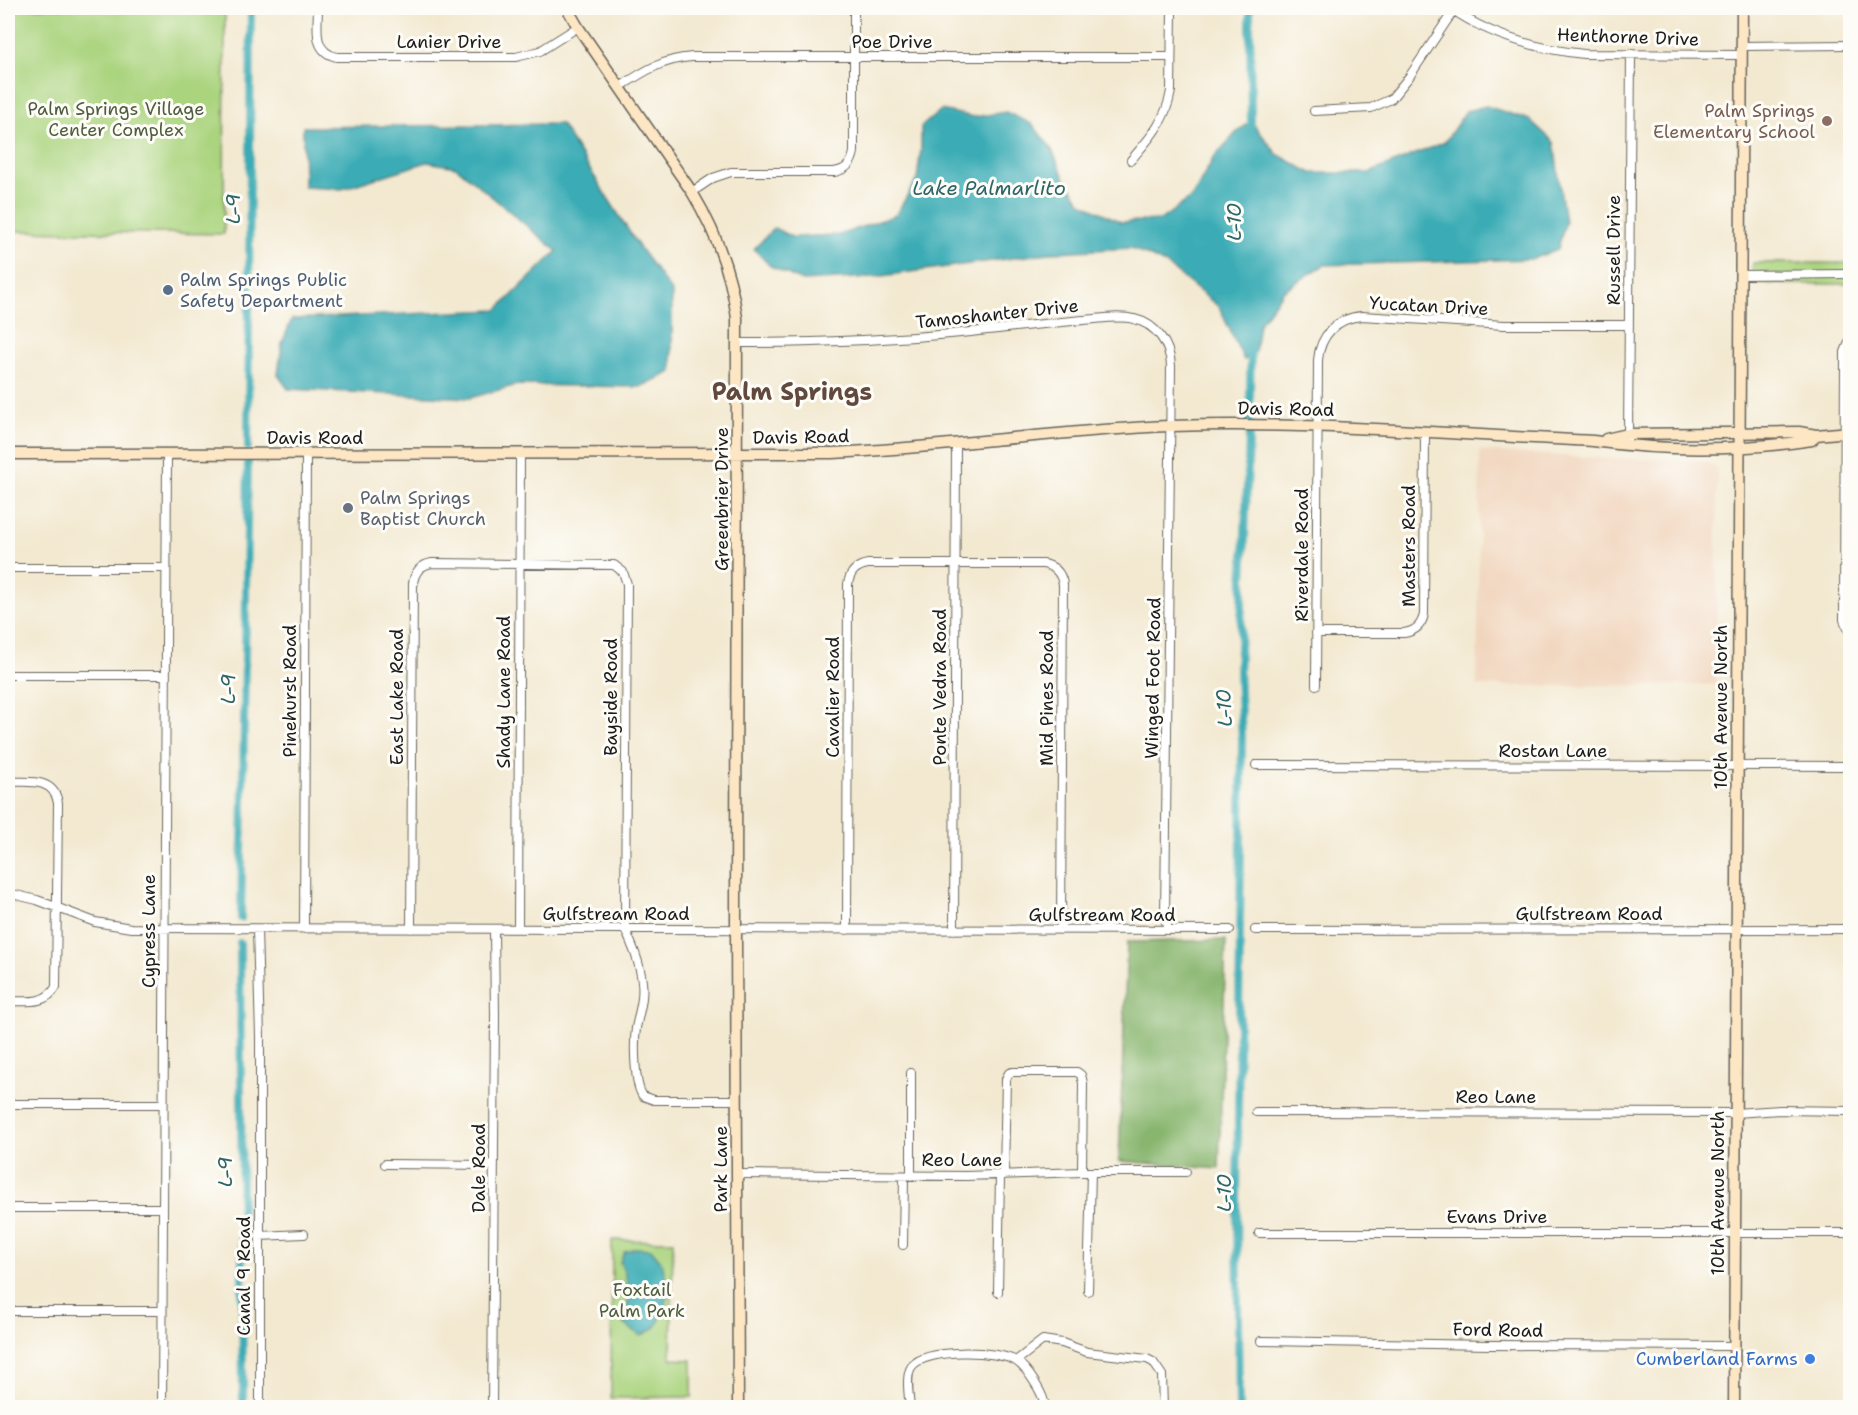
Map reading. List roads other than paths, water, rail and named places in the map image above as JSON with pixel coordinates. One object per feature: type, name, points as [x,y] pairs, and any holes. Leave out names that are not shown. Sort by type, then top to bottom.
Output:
[{"type":"street","name":"Lanier Drive","points":[[318,8],[318,43],[325,53],[337,57],[516,57],[540,51],[578,27]]},
{"type":"street","name":"Greenbrier Drive","points":[[567,8],[692,192],[715,233],[729,272],[737,318],[738,343],[736,930]]},
{"type":"street","points":[[692,192],[713,178],[731,172],[834,172],[846,168],[854,152],[854,8]]},
{"type":"street","points":[[1131,159],[1152,136],[1165,115],[1171,91],[1172,8]]},
{"type":"street","name":"10th Avenue North","points":[[1734,1407],[1742,8]]},
{"type":"street","points":[[1314,111],[1371,108],[1391,99],[1409,76],[1452,9]]},
{"type":"street","name":"Henthorne Drive","points":[[1452,9],[1492,32],[1534,46],[1584,54],[1851,45]]},
{"type":"street","name":"Russell Drive","points":[[1628,446],[1630,54]]},
{"type":"street","name":"Poe Drive","points":[[620,87],[654,65],[679,58],[1171,57]]},
{"type":"street","points":[[1740,275],[1851,274]]},
{"type":"street","name":"Yucatan Drive","points":[[1317,426],[1319,348],[1331,329],[1350,318],[1362,316],[1504,325],[1629,325]]},
{"type":"street","name":"Tamoshanter Drive","points":[[738,343],[864,341],[1058,322],[1132,318],[1153,328],[1168,348],[1171,366],[1170,426]]},
{"type":"street","points":[[1849,632],[1844,620],[1847,542],[1845,352],[1851,340]]},
{"type":"street","name":"Davis Road","points":[[8,454],[832,453],[956,445],[1060,433],[1170,426],[1240,425],[1425,431],[1593,441],[1628,446],[1739,448],[1812,440],[1816,435]]},
{"type":"street","name":"Winged Foot Road","points":[[1168,930],[1165,917],[1170,426]]},
{"type":"street","name":"Riverdale Road","points":[[1316,685],[1317,426]]},
{"type":"street","name":"Masters Road","points":[[1316,633],[1404,633],[1420,625],[1424,614],[1425,431]]},
{"type":"street","name":"Davis Road","points":[[1593,441],[1629,434],[1799,432],[1816,435],[1847,432]]},
{"type":"street","name":"Ponte Vedra Road","points":[[954,930],[956,445]]},
{"type":"street","name":"Cypress Lane","points":[[162,1407],[167,454]]},
{"type":"street","name":"Pinehurst Road","points":[[304,929],[306,454]]},
{"type":"street","name":"Shady Lane Road","points":[[518,929],[520,454]]},
{"type":"street","name":"East Lake Road","points":[[411,929],[414,577],[421,567],[432,563],[520,563]]},
{"type":"street","name":"Bayside Road","points":[[520,563],[608,563],[619,567],[626,578],[625,929]]},
{"type":"street","name":"Cavalier Road","points":[[847,930],[849,578],[856,568],[868,564],[956,564]]},
{"type":"street","name":"Mid Pines Road","points":[[956,564],[1043,564],[1055,568],[1062,578],[1061,930]]},
{"type":"street","points":[[8,568],[166,568]]},
{"type":"street","points":[[8,675],[166,675]]},
{"type":"street","name":"Rostan Lane","points":[[1256,765],[1851,766]]},
{"type":"street","points":[[8,782],[45,784],[54,791],[57,797],[56,987],[53,993],[43,1000],[8,1001]]},
{"type":"street","name":"Gulfstream Road","points":[[8,892],[109,925],[164,928],[1230,930]]},
{"type":"street","name":"Canal 9 Road","points":[[257,929],[260,1037],[260,1407]]},
{"type":"street","name":"Dale Road","points":[[492,1407],[494,929]]},
{"type":"street","points":[[625,929],[638,960],[643,984],[642,1007],[636,1034],[640,1092],[648,1099],[654,1100],[737,1100]]},
{"type":"street","name":"Gulfstream Road","points":[[1255,930],[1851,929]]},
{"type":"street","name":"Park Lane","points":[[736,930],[738,1407]]},
{"type":"street","points":[[998,1292],[1006,1079],[1012,1072],[1077,1072],[1081,1075],[1086,1172],[1088,1291]]},
{"type":"street","points":[[903,1245],[911,1073]]},
{"type":"street","points":[[8,1104],[163,1104]]},
{"type":"street","name":"Reo Lane","points":[[1256,1112],[1735,1113],[1780,1110],[1851,1111]]},
{"type":"street","points":[[385,1164],[494,1165]]},
{"type":"street","name":"Reo Lane","points":[[738,1174],[908,1176],[1186,1172]]},
{"type":"street","points":[[8,1208],[163,1208]]},
{"type":"street","name":"Evans Drive","points":[[1259,1233],[1851,1233]]},
{"type":"street","points":[[259,1236],[304,1234]]},
{"type":"street","points":[[8,1311],[162,1311]]},
{"type":"street","points":[[1016,1361],[1043,1340],[1062,1343],[1087,1353],[1147,1359],[1157,1365],[1162,1375],[1163,1407]]},
{"type":"street","name":"Ford Road","points":[[1261,1341],[1734,1346]]},
{"type":"street","points":[[910,1407],[910,1370],[912,1366],[924,1358],[939,1354],[980,1353],[1003,1356],[1016,1361],[1041,1392],[1045,1407]]},
{"type":"water","name":"Lake Palmarlito","points":[[1486,106],[1530,120],[1554,142],[1565,223],[1558,249],[1533,259],[1324,265],[1284,290],[1259,324],[1255,352],[1244,360],[1219,307],[1167,265],[1132,248],[1056,252],[874,277],[802,281],[770,266],[754,249],[774,228],[792,237],[839,235],[896,215],[917,179],[921,127],[941,110],[974,117],[1006,112],[1032,124],[1051,148],[1065,179],[1082,203],[1121,222],[1160,220],[1192,197],[1214,157],[1236,133],[1251,121],[1277,154],[1311,173],[1369,173],[1445,142],[1466,111]]},
{"type":"water","points":[[561,124],[639,247],[672,292],[672,372],[640,387],[517,385],[470,398],[288,389],[278,375],[282,343],[292,319],[497,310],[557,251],[456,167],[427,162],[342,189],[304,187],[303,127]]},
{"type":"water","points":[[635,1248],[651,1249],[661,1261],[669,1286],[664,1311],[656,1327],[641,1336],[623,1323],[629,1292],[620,1262],[624,1252]]},
{"type":"waterway","name":"L-9","points":[[248,447],[251,8]]},
{"type":"waterway","name":"L-10","points":[[1250,8],[1251,132]]},
{"type":"waterway","name":"L-10","points":[[1239,1408],[1237,1209],[1242,741],[1239,672],[1251,343]]},
{"type":"waterway","name":"L-9","points":[[241,918],[248,461]]},
{"type":"waterway","name":"L-9","points":[[240,943],[243,1401]]},
{"type":"place","name":"Palm Springs Elementary School","points":[[1827,121]]},
{"type":"place","name":"Palm Springs Public Safety Department","points":[[168,290]]},
{"type":"place","name":"Palm Springs Baptist Church","points":[[348,508]]},
{"type":"place","name":"Cumberland Farms","points":[[1810,1359]]},
{"type":"district","name":"Palm Springs","points":[[792,392]]},
{"type":"park label","name":"Palm Springs Village Center Complex","points":[[116,119]]},
{"type":"park label","name":"Foxtail Palm Park","points":[[642,1300]]}]
